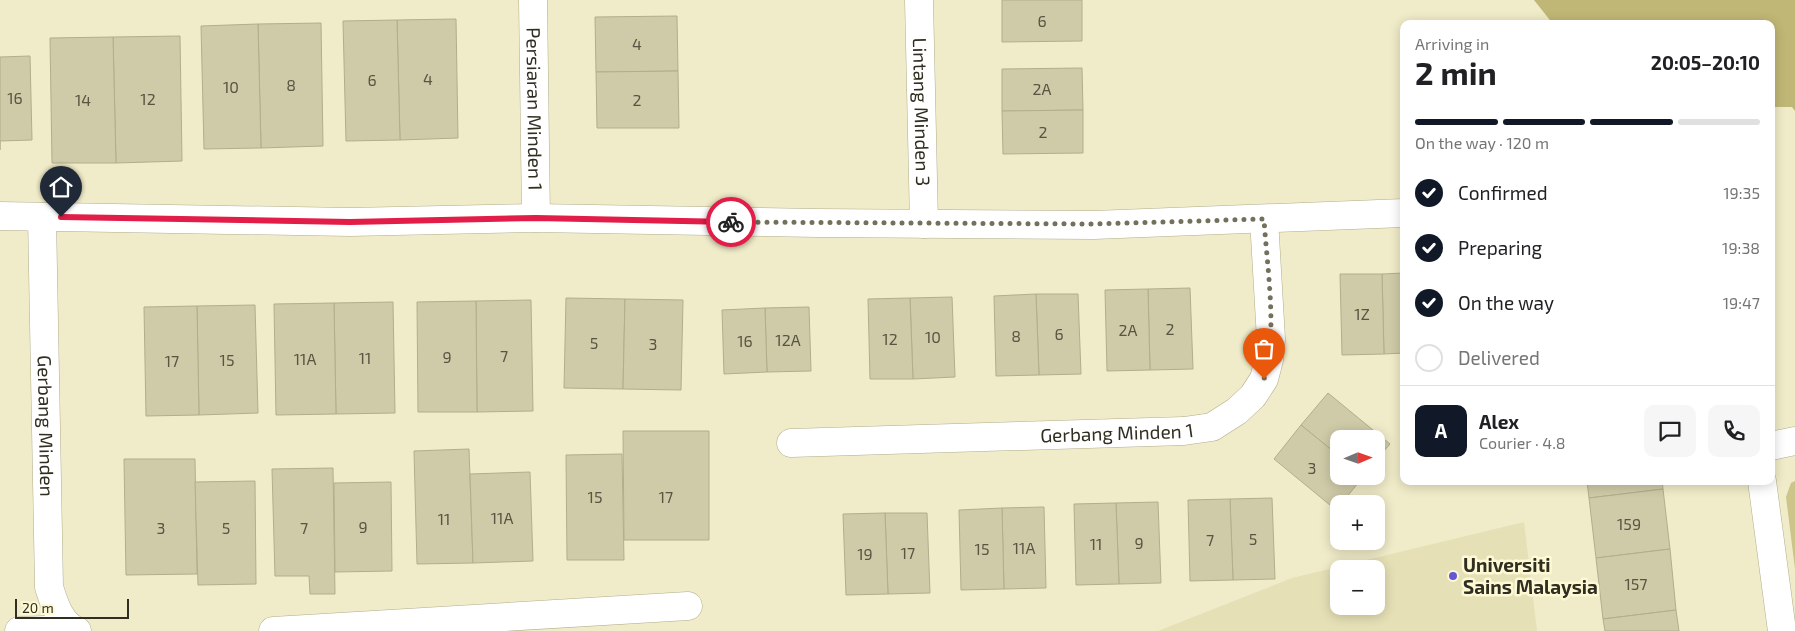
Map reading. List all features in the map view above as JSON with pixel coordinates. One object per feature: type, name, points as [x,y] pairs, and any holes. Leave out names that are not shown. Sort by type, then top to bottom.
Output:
[{"type":"street","name":"Persiaran Minden 1","points":[[533,0],[536,218]]},
{"type":"street","name":"Lintang Minden 3","points":[[919,0],[924,224]]},
{"type":"street","points":[[0,216],[350,222],[536,218],[924,224],[1094,224],[1400,214]]},
{"type":"street","name":"Gerbang Minden","points":[[42,217],[49,587],[57,610],[74,630]]},
{"type":"street","name":"Gerbang Minden 1","points":[[791,443],[1184,431],[1212,426],[1237,411],[1252,396],[1264,379],[1270,360],[1271,339],[1264,219]]},
{"type":"street","points":[[1775,445],[1795,441]]},
{"type":"street","points":[[1763,485],[1782,631]]},
{"type":"street","points":[[273,631],[688,606]]},
{"type":"street","name":"Gerbang Minden","points":[[20,631],[74,630]]},
{"type":"shaded area","points":[[1534,0],[1795,0],[1795,111],[1792,107],[1775,107],[1775,20],[1550,20]]},
{"type":"shaded area","points":[[1795,481],[1795,569],[1786,497],[1791,483]]},
{"type":"shaded area","name":"Universiti Sains Malaysia","points":[[1524,522],[1537,631],[1158,631],[1292,578],[1330,569],[1330,615],[1385,615],[1385,560],[1367,560]]},
{"type":"building","points":[[1002,0],[1082,0],[1082,41],[1002,42]]},
{"type":"building","points":[[677,16],[678,71],[596,72],[595,17]]},
{"type":"building","points":[[456,19],[458,138],[400,140],[397,20]]},
{"type":"building","points":[[397,20],[400,140],[346,141],[343,21]]},
{"type":"building","points":[[321,23],[323,146],[261,148],[258,24]]},
{"type":"building","points":[[258,24],[261,148],[204,149],[201,26]]},
{"type":"building","points":[[180,36],[182,161],[116,163],[113,37]]},
{"type":"building","points":[[113,37],[116,163],[52,163],[50,38]]},
{"type":"building","points":[[30,56],[32,140],[0,141],[0,57]]},
{"type":"building","points":[[1082,68],[1083,110],[1002,111],[1002,69]]},
{"type":"building","points":[[678,71],[679,128],[597,128],[596,72]]},
{"type":"building","points":[[1083,110],[1083,153],[1003,154],[1002,111]]},
{"type":"building","points":[[1400,273],[1400,353],[1384,354],[1382,274]]},
{"type":"building","points":[[1340,274],[1382,274],[1384,354],[1342,355]]},
{"type":"building","points":[[1190,288],[1193,369],[1150,370],[1148,289]]},
{"type":"building","points":[[1148,289],[1150,370],[1107,371],[1105,290]]},
{"type":"building","points":[[1036,294],[1078,294],[1081,374],[1039,375]]},
{"type":"building","points":[[1036,294],[1039,375],[996,376],[994,296]]},
{"type":"building","points":[[952,297],[955,377],[913,379],[910,298]]},
{"type":"building","points":[[566,298],[625,299],[623,389],[564,388]]},
{"type":"building","points":[[910,298],[913,379],[870,379],[868,299]]},
{"type":"building","points":[[625,299],[683,300],[681,390],[623,389]]},
{"type":"building","points":[[531,300],[533,411],[477,412],[476,301]]},
{"type":"building","points":[[476,301],[477,412],[418,412],[417,302]]},
{"type":"building","points":[[393,302],[395,413],[336,414],[334,303]]},
{"type":"building","points":[[334,303],[336,414],[276,415],[274,304]]},
{"type":"building","points":[[255,305],[258,413],[199,415],[197,306]]},
{"type":"building","points":[[197,306],[199,415],[146,416],[144,307]]},
{"type":"building","points":[[809,307],[811,371],[767,372],[765,308]]},
{"type":"building","points":[[765,308],[767,372],[724,374],[722,310]]},
{"type":"building","points":[[1328,393],[1373,430],[1330,430],[1330,449],[1301,425]]},
{"type":"building","points":[[1301,425],[1330,449],[1330,485],[1356,485],[1348,495],[1330,495],[1330,505],[1274,459]]},
{"type":"building","points":[[623,431],[709,431],[709,540],[624,540]]},
{"type":"building","points":[[1385,440],[1390,444],[1385,450]]},
{"type":"building","points":[[469,449],[473,563],[417,564],[414,451]]},
{"type":"building","points":[[622,454],[624,560],[567,560],[566,455]]},
{"type":"building","points":[[124,459],[195,459],[197,574],[126,575]]},
{"type":"building","points":[[333,468],[335,594],[310,594],[309,576],[275,576],[272,469]]},
{"type":"building","points":[[530,472],[533,561],[473,563],[470,474]]},
{"type":"building","points":[[255,481],[256,584],[198,585],[195,482]]},
{"type":"building","points":[[391,482],[392,571],[335,572],[334,483]]},
{"type":"building","points":[[1587,485],[1662,485],[1663,489],[1589,498]]},
{"type":"building","points":[[1663,489],[1670,549],[1596,558],[1589,498]]},
{"type":"building","points":[[1272,498],[1275,579],[1233,580],[1230,499]]},
{"type":"building","points":[[1230,499],[1233,580],[1190,581],[1188,500]]},
{"type":"building","points":[[1158,502],[1161,583],[1119,584],[1116,503]]},
{"type":"building","points":[[1116,503],[1119,584],[1076,585],[1074,504]]},
{"type":"building","points":[[1044,507],[1046,588],[1004,589],[1002,508]]},
{"type":"building","points":[[1002,508],[1004,589],[961,590],[959,510]]},
{"type":"building","points":[[885,513],[927,513],[930,593],[888,594]]},
{"type":"building","points":[[885,513],[888,594],[846,595],[843,514]]},
{"type":"building","points":[[1670,549],[1676,610],[1603,619],[1596,558]]},
{"type":"building","points":[[1676,610],[1679,631],[1605,631],[1603,619]]},
{"type":"way so far","points":[[731,222],[817,224],[1094,224],[1264,219],[1271,339],[1270,360],[1264,379]]},
{"type":"place","name":"Universiti Sains Malaysia","points":[[1453,576]]},
{"type":"route","points":[[61,217],[350,222],[536,218],[731,222]]}]
